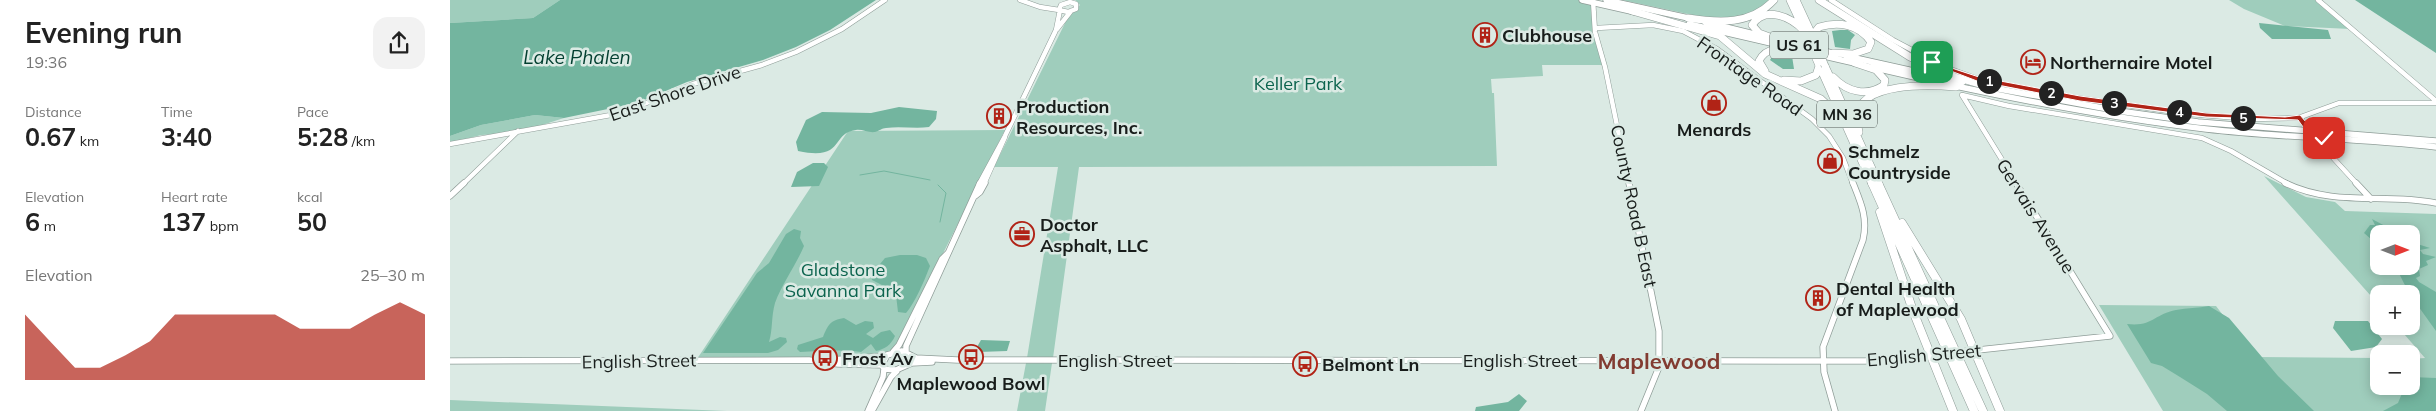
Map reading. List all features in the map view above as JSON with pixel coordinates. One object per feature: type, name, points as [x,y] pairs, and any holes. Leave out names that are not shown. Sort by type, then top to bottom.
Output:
[{"type":"highway","points":[[1688,18],[1713,21],[1737,20],[1760,13],[1774,0]]},
{"type":"highway","name":"MN 36","points":[[1790,0],[1809,36]]},
{"type":"highway","name":"MN 36","points":[[1796,0],[1849,134],[1974,411]]},
{"type":"highway","points":[[1819,0],[1921,63],[1955,77],[1993,88]]},
{"type":"highway","points":[[1632,11],[1708,32],[1726,39],[1765,74],[1814,94],[1830,105],[1849,134]]},
{"type":"highway","points":[[1775,39],[1756,31],[1752,25],[1753,20],[1762,16],[1779,16],[1796,23],[1809,36],[1820,26],[1842,25],[1861,31],[1871,42],[1868,49],[1862,53],[1832,53]]},
{"type":"highway","points":[[1803,51],[1771,50],[1761,55],[1760,64],[1772,75],[1797,81],[1814,77],[1821,65],[1835,80],[1849,89],[1870,91],[1884,85],[1884,78],[1880,73],[1855,63]]},
{"type":"highway","name":"MN 36","points":[[1821,65],[1870,166],[1983,411]]},
{"type":"highway","points":[[1956,87],[1934,84],[1906,85],[1883,91],[1868,100],[1861,108],[1857,124],[1870,166],[1912,242],[1956,310],[1971,351],[2000,411]]},
{"type":"highway","points":[[1875,191],[1886,233],[1934,355],[1952,411]]},
{"type":"main road","name":"US 61","points":[[1582,0],[1956,87],[2041,104],[2215,130],[2436,147]]},
{"type":"main road","name":"US 61","points":[[1606,0],[1832,53],[1993,88],[2148,116],[2436,141]]},
{"type":"main road","points":[[2309,130],[2314,137]]},
{"type":"street","name":"East Shore Drive","points":[[450,144],[518,130],[614,115],[693,84],[780,59],[842,29],[885,0]]},
{"type":"street","points":[[1020,0],[1032,5],[1072,11]]},
{"type":"street","points":[[1831,0],[1916,54],[1977,79],[2080,98],[2184,113],[2236,118],[2300,117],[2338,103],[2436,102]]},
{"type":"street","points":[[2318,0],[2436,102]]},
{"type":"street","points":[[1032,5],[1074,1],[1077,7],[1067,14],[1056,30]]},
{"type":"street","name":"County Road B East","points":[[1592,1],[1596,28],[1657,318],[1659,361],[1654,383],[1641,411]]},
{"type":"street","points":[[1059,10],[1064,3]]},
{"type":"street","points":[[872,411],[891,377],[909,361],[906,346],[975,196],[980,192],[1004,143],[1005,136],[1056,30],[1061,15],[1059,10]]},
{"type":"street","name":"Frontage Road","points":[[1596,28],[1654,25],[1683,31],[1717,49],[1819,125],[1840,151],[1865,213],[1865,233],[1825,337],[1821,361]]},
{"type":"street","name":"Gervais Avenue","points":[[2110,336],[1962,96],[2026,109],[2194,136],[2225,147],[2283,182],[2300,190],[2328,197],[2371,199]]},
{"type":"street","points":[[2299,130],[2302,126],[2300,117]]},
{"type":"street","points":[[2300,117],[2309,130]]},
{"type":"street","points":[[450,196],[518,130]]},
{"type":"street","points":[[2314,137],[2371,199],[2415,199],[2436,203]]},
{"type":"street","points":[[2321,145],[2324,138]]},
{"type":"street","points":[[868,411],[883,377],[883,367],[890,354],[899,345],[942,259],[948,253]]},
{"type":"street","name":"English Street","points":[[450,362],[827,361],[907,353],[916,358],[957,360],[1821,361],[1882,360],[2110,336]]},
{"type":"street","name":"English Street","points":[[827,361],[838,364],[883,367],[891,371],[916,363],[957,360]]},
{"type":"street","points":[[1821,361],[1835,411]]},
{"type":"green space","points":[[450,0],[560,0],[533,18],[450,23]]},
{"type":"green space","name":"Keller Park","points":[[1075,0],[1591,0],[1591,11],[1602,65],[1542,65],[1543,76],[1491,79],[1492,93],[1494,93],[1497,166],[1079,167],[1053,358],[1027,358],[1058,167],[994,167],[1069,15],[1080,5]]},
{"type":"green space","points":[[1622,0],[1772,0],[1746,19],[1721,21]]},
{"type":"green space","points":[[2229,0],[2316,0],[2351,29],[2285,26],[2244,9]]},
{"type":"green space","points":[[535,115],[564,118],[517,133],[481,135],[450,143],[450,136],[481,125]]},
{"type":"green space","name":"Gladstone Savanna Park","points":[[1005,130],[891,357],[697,359],[848,131]]},
{"type":"green space","points":[[2264,176],[2306,197],[2335,202],[2345,211],[2436,214],[2436,411],[2163,411],[2099,305],[2216,306],[2255,357],[2370,358],[2370,395],[2420,395],[2420,358],[2425,358],[2420,352],[2420,345],[2414,345],[2405,335],[2420,335],[2420,285],[2370,285],[2370,295]]},
{"type":"green space","points":[[1026,363],[1052,363],[1045,411],[1017,411]]},
{"type":"green space","points":[[450,400],[727,411],[450,411]]},
{"type":"shaded area","name":"Lake Phalen","points":[[560,0],[876,0],[830,30],[796,47],[763,60],[687,82],[637,103],[564,118],[535,115],[481,125],[450,136],[450,23],[533,18]]},
{"type":"shaded area","points":[[2355,0],[2436,0],[2436,53]]},
{"type":"shaded area","points":[[2259,23],[2328,30],[2331,39],[2272,39],[2260,28]]},
{"type":"shaded area","points":[[1848,30],[1855,35],[1851,40],[1850,49],[1835,47],[1832,31]]},
{"type":"shaded area","points":[[1782,52],[1792,56],[1794,69],[1783,69],[1770,60],[1774,54]]},
{"type":"shaded area","points":[[899,107],[937,111],[936,119],[929,127],[892,127],[876,132],[856,130],[848,132],[843,136],[831,150],[813,153],[798,151],[796,142],[806,120],[822,112],[871,113]]},
{"type":"shaded area","points":[[813,163],[824,163],[828,167],[819,186],[791,187],[797,172]]},
{"type":"shaded area","points":[[2372,219],[2383,225],[2375,225]]},
{"type":"shaded area","points":[[2370,225],[2370,238],[2364,233]]},
{"type":"shaded area","points":[[794,229],[801,231],[800,238],[804,246],[775,303],[769,342],[780,337],[786,338],[787,342],[778,350],[768,353],[703,353],[757,273],[769,263],[786,234]]},
{"type":"shaded area","points":[[2420,245],[2430,248],[2420,250]]},
{"type":"shaded area","points":[[2420,250],[2423,254],[2436,257],[2426,261],[2428,265],[2420,269]]},
{"type":"shaded area","points":[[900,255],[917,255],[926,258],[930,266],[923,284],[906,313],[898,312],[896,295],[886,294],[884,286],[872,280],[871,275],[885,258]]},
{"type":"shaded area","points":[[2400,275],[2420,275],[2416,278],[2419,282],[2436,292],[2436,331],[2420,308],[2420,285],[2405,285]]},
{"type":"shaded area","points":[[2209,306],[2229,318],[2278,376],[2314,411],[2227,411],[2207,394],[2162,366],[2151,363],[2127,324],[2143,324],[2176,310]]},
{"type":"shaded area","points":[[844,318],[856,325],[865,321],[873,322],[874,328],[866,334],[873,338],[881,332],[890,330],[895,336],[887,346],[876,351],[871,344],[861,352],[838,350],[800,352],[797,349],[798,345],[823,337],[830,324]]},
{"type":"shaded area","points":[[2335,321],[2368,321],[2370,324],[2370,335],[2379,335],[2382,339],[2378,345],[2370,345],[2370,348],[2351,351],[2333,328]]},
{"type":"shaded area","points":[[981,340],[1010,341],[1007,351],[979,352],[977,347]]},
{"type":"shaded area","points":[[2420,377],[2436,378],[2436,411],[2383,411],[2398,403],[2401,395],[2420,395]]},
{"type":"shaded area","points":[[1519,394],[1527,401],[1519,411],[1475,411],[1476,407],[1508,402]]},
{"type":"waterway","points":[[860,175],[884,171],[930,180]]},
{"type":"waterway","points":[[938,185],[946,193],[940,222]]},
{"type":"place","name":"Clubhouse","points":[[1485,35]]},
{"type":"place","name":"Northernaire Motel","points":[[2033,62]]},
{"type":"place","name":"Menards","points":[[1714,103]]},
{"type":"place","name":"Production Resources, Inc.","points":[[999,116]]},
{"type":"place","name":"Schmelz Countryside","points":[[1830,161]]},
{"type":"place","name":"Doctor Asphalt, LLC","points":[[1022,234]]},
{"type":"place","name":"Dental Health of Maplewood","points":[[1818,298]]},
{"type":"place","name":"Maplewood Bowl","points":[[971,357]]},
{"type":"place","name":"Frost Av","points":[[825,358]]},
{"type":"place","name":"Belmont Ln","points":[[1305,364]]},
{"type":"district","name":"Maplewood","points":[[1659,361]]},
{"type":"route","points":[[1932,62],[1977,79],[2080,98],[2236,118],[2292,119],[2300,117],[2314,137],[2324,138]]}]
